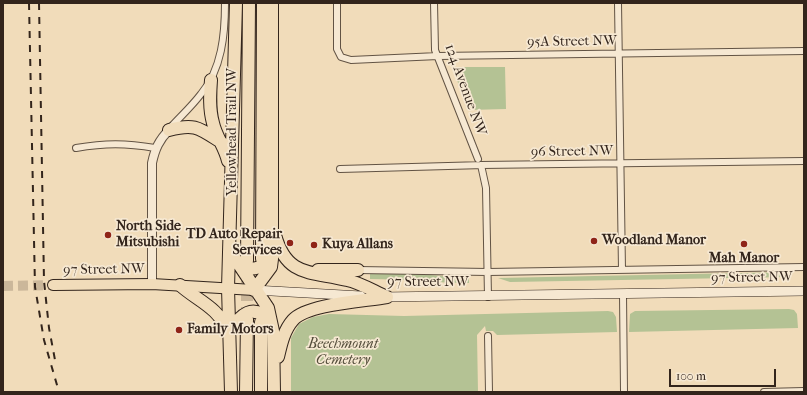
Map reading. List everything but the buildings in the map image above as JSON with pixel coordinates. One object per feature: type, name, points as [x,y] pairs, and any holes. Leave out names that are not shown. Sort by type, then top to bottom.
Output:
[{"type":"highway","points":[[231,392],[228,333],[228,288],[236,3]]},
{"type":"highway","name":"Yellowhead Trail NW","points":[[243,263],[249,3]]},
{"type":"highway","name":"Yellowhead Trail NW","points":[[262,259],[264,3]]},
{"type":"highway","points":[[254,290],[271,267],[272,3]]},
{"type":"highway","points":[[211,80],[210,106],[212,123],[226,151],[231,174]]},
{"type":"highway","points":[[169,130],[186,125],[195,127],[222,142]]},
{"type":"highway","points":[[272,224],[277,242],[285,259],[299,270],[348,280],[387,297]]},
{"type":"highway","points":[[229,242],[234,257],[250,269],[259,268],[268,260],[272,250]]},
{"type":"highway","points":[[243,263],[254,290],[268,308],[261,392]]},
{"type":"highway","points":[[306,272],[319,270],[358,270]]},
{"type":"highway","points":[[180,285],[194,297],[216,312],[226,329],[229,349]]},
{"type":"highway","points":[[274,370],[285,333],[294,319],[300,315],[315,309],[387,297]]},
{"type":"highway","points":[[228,333],[236,322],[246,313],[257,312],[263,314],[266,322],[273,331],[274,392]]},
{"type":"highway","points":[[246,392],[247,319]]},
{"type":"main road","name":"97 Street NW","points":[[53,285],[180,285],[387,297],[488,297],[804,291]]},
{"type":"street","name":"Yellowhead Trail NW","points":[[169,130],[202,93],[211,80],[222,49],[225,3]]},
{"type":"street","name":"95A Street NW","points":[[337,3],[337,49],[341,57],[351,60],[438,56],[804,51]]},
{"type":"street","name":"124 Avenue NW","points":[[434,3],[435,50],[481,163],[486,188],[488,297]]},
{"type":"street","points":[[618,3],[622,270]]},
{"type":"street","points":[[152,284],[152,163],[155,148],[161,138],[169,130]]},
{"type":"street","points":[[76,148],[108,143],[131,144],[155,148]]},
{"type":"street","name":"96 Street NW","points":[[340,169],[481,163],[620,164],[804,161]]},
{"type":"street","name":"97 Street NW","points":[[358,270],[488,272],[804,267]]},
{"type":"street","points":[[623,294],[624,392]]},
{"type":"street","points":[[488,336],[489,392]]},
{"type":"street","points":[[764,392],[804,391]]},
{"type":"green space","points":[[505,67],[506,109],[469,110],[452,68]]},
{"type":"green space","points":[[788,272],[788,277],[510,282],[498,278]]},
{"type":"green space","points":[[370,274],[417,274],[469,278],[469,283],[370,279]]},
{"type":"green space","points":[[794,310],[797,314],[798,328],[629,332],[630,314],[635,311]]},
{"type":"green space","name":"Beechmount Cemetery","points":[[613,312],[616,317],[617,332],[497,335],[493,331],[486,331],[485,326],[477,335],[478,392],[291,392],[291,338],[299,324],[313,317],[329,314],[404,316]]},
{"type":"tunnel","points":[[247,278],[247,319]]},
{"type":"tunnel","points":[[3,286],[53,285]]},
{"type":"railway","points":[[29,3],[35,287],[44,340],[59,392]]},
{"type":"railway","points":[[39,3],[44,281],[49,328],[55,360]]},
{"type":"place","name":"North Side Mitsubishi","points":[[108,235]]},
{"type":"place","name":"Woodland Manor","points":[[594,241]]},
{"type":"place","name":"TD Auto Repair Services","points":[[290,243]]},
{"type":"place","name":"Mah Manor","points":[[744,244]]},
{"type":"place","name":"Kuya Allans","points":[[314,245]]},
{"type":"place","name":"Family Motors","points":[[179,330]]}]
